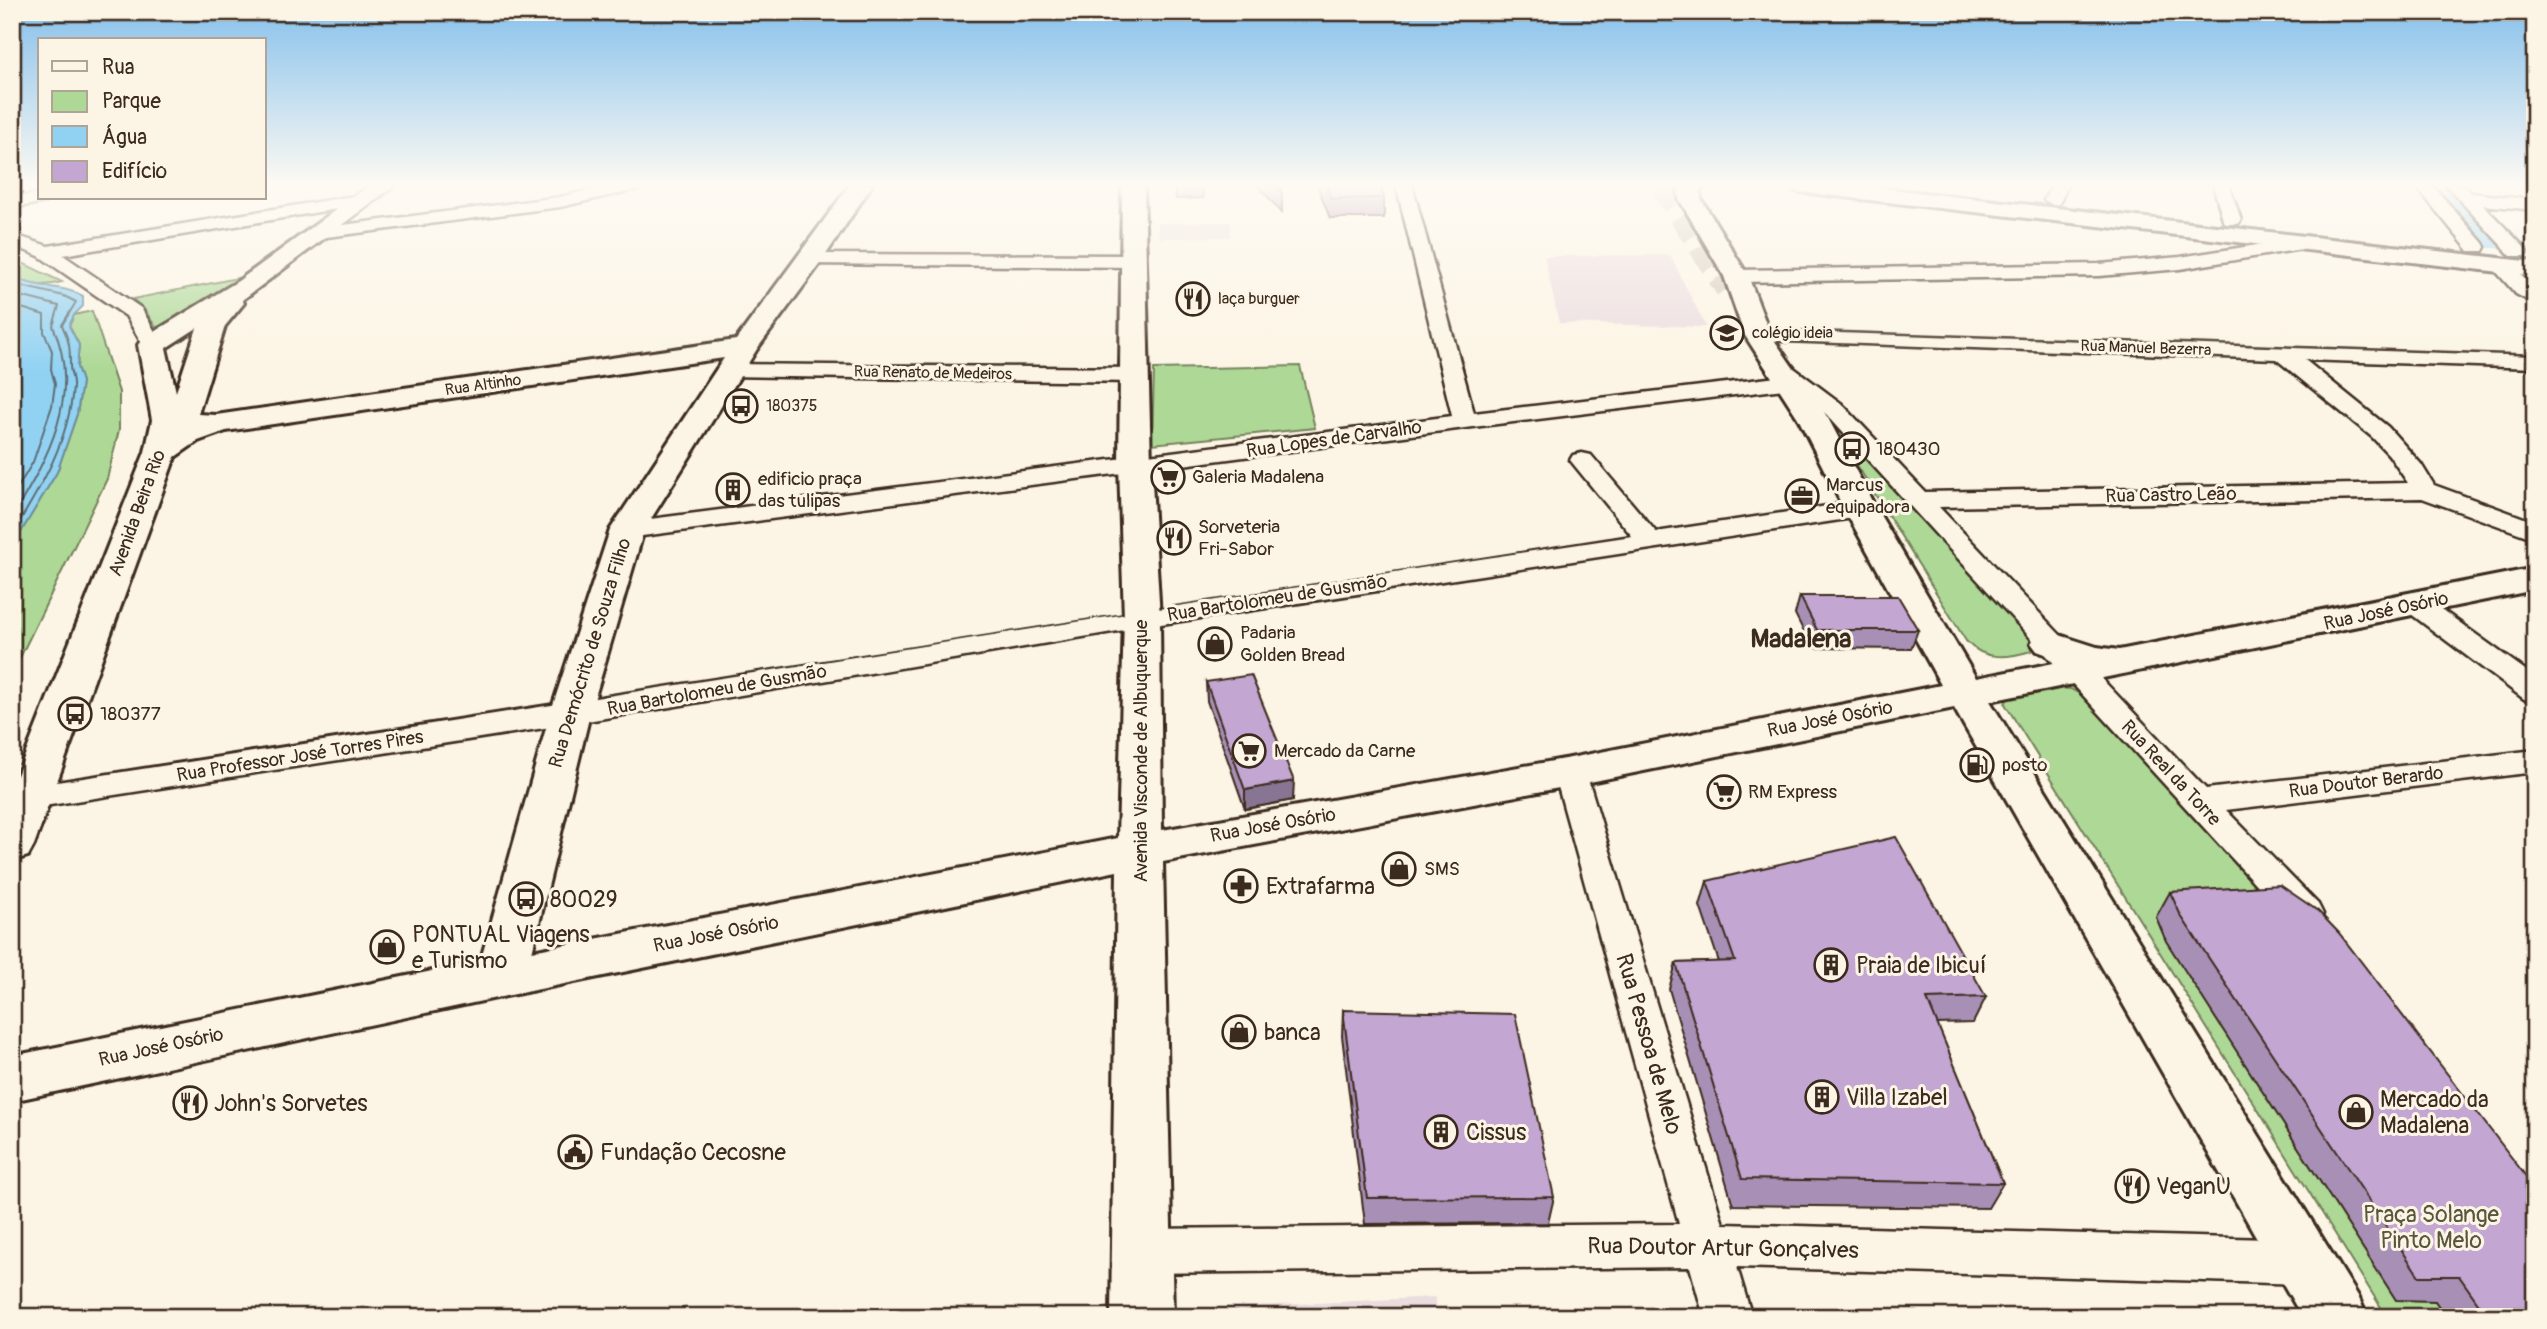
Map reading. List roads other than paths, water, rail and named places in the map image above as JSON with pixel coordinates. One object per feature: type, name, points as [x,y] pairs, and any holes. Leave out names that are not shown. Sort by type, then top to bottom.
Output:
[{"type":"main road","points":[[152,345],[247,286],[300,247]]},
{"type":"main road","name":"Rua Demócrito de Souza Filho","points":[[501,977],[570,715],[627,530],[738,359],[819,247]]},
{"type":"main road","name":"Avenida Visconde de Albuquerque","points":[[1135,247],[1135,466],[1142,618],[1142,1317]]},
{"type":"main road","points":[[1714,247],[1731,282]]},
{"type":"main road","points":[[2368,247],[2518,257]]},
{"type":"main road","points":[[2476,247],[2518,257],[2535,269]]},
{"type":"main road","name":"Rua Real da Torre","points":[[1731,282],[1757,334],[1787,376],[1964,691],[2336,1317]]},
{"type":"main road","points":[[220,423],[185,422],[182,418],[212,324],[247,286]]},
{"type":"main road","name":"Avenida Beira Rio","points":[[12,845],[161,452],[167,420],[152,345]]},
{"type":"main road","name":"Rua Altinho","points":[[220,423],[738,359]]},
{"type":"main road","points":[[161,452],[187,435],[220,423]]},
{"type":"main road","name":"Rua José Osório","points":[[12,1079],[501,977],[1140,850],[1570,772],[1964,691],[2063,658],[2132,661],[2535,579]]},
{"type":"main road","points":[[1140,793],[1180,819],[1235,832]]},
{"type":"street","name":"Avenida Beira Rio","points":[[33,247],[46,252],[134,312],[152,345]]},
{"type":"street","points":[[46,252],[73,247]]},
{"type":"street","points":[[1420,247],[1465,421]]},
{"type":"street","points":[[2243,247],[2246,253]]},
{"type":"street","points":[[1731,282],[2099,270],[2283,247]]},
{"type":"street","points":[[2518,257],[2523,290],[2535,298]]},
{"type":"street","points":[[810,260],[1135,261]]},
{"type":"street","name":"Rua Manuel Bezerra","points":[[1757,334],[2535,362]]},
{"type":"street","points":[[2282,353],[2393,445],[2425,490],[2535,531]]},
{"type":"street","name":"Rua Renato de Medeiros","points":[[738,359],[1136,375]]},
{"type":"street","name":"Rua Lopes de Carvalho","points":[[627,530],[1135,466],[1787,376]]},
{"type":"street","name":"Rua Real da Torre","points":[[1787,376],[1824,399],[2197,802],[2328,938]]},
{"type":"street","points":[[1582,460],[1650,541]]},
{"type":"street","name":"Rua Castro Leão","points":[[1918,500],[2425,490]]},
{"type":"street","name":"Rua Bartolomeu de Gusmão","points":[[570,715],[1142,618],[1860,509]]},
{"type":"street","points":[[2417,605],[2535,692]]},
{"type":"street","name":"Rua Professor José Torres Pires","points":[[31,797],[570,715]]},
{"type":"street","name":"Rua Doutor Berardo","points":[[2197,802],[2535,761]]},
{"type":"street","name":"Rua Pessoa de Melo","points":[[1570,772],[1728,1317]]},
{"type":"street","name":"Rua Doutor Artur Gonçalves","points":[[1142,1251],[1708,1245],[2304,1262]]},
{"type":"water","points":[[12,276],[29,283],[75,292],[83,296],[83,306],[74,315],[69,326],[79,345],[77,367],[82,382],[77,414],[57,472],[12,547]]},
{"type":"waterway","points":[[2531,278],[2535,282]]},
{"type":"tunnel","points":[[1701,247],[1727,289]]},
{"type":"place","name":"laça burguer","points":[[1193,299]]},
{"type":"place","name":"colégio ideia","points":[[1727,333]]},
{"type":"place","name":"180375","points":[[741,406]]},
{"type":"place","name":"180430","points":[[1852,449]]},
{"type":"place","name":"Galeria Madalena","points":[[1168,477]]},
{"type":"place","name":"edificio praça das tulipas","points":[[733,490]]},
{"type":"place","name":"Marcus equipadora","points":[[1802,496]]},
{"type":"place","name":"Sorveteria Fri-Sabor","points":[[1174,538]]},
{"type":"place","name":"Padaria Golden Bread","points":[[1215,644]]},
{"type":"place","name":"180377","points":[[75,714]]},
{"type":"place","name":"Mercado da Carne","points":[[1249,751]]},
{"type":"place","name":"posto","points":[[1977,765]]},
{"type":"place","name":"RM Express","points":[[1724,792]]},
{"type":"place","name":"SMS","points":[[1399,869]]},
{"type":"place","name":"Extrafarma","points":[[1241,886]]},
{"type":"place","name":"80029","points":[[526,899]]},
{"type":"place","name":"PONTUAL Viagens e Turismo","points":[[387,947]]},
{"type":"place","name":"Praia de Ibicuí","points":[[1831,965]]},
{"type":"place","name":"banca","points":[[1239,1032]]},
{"type":"place","name":"Villa Izabel","points":[[1822,1097]]},
{"type":"place","name":"John's Sorvetes","points":[[190,1103]]},
{"type":"place","name":"Mercado da Madalena","points":[[2356,1112]]},
{"type":"place","name":"Cissus","points":[[1441,1132]]},
{"type":"place","name":"Fundação Cecosne","points":[[575,1152]]},
{"type":"place","name":"VeganU","points":[[2132,1186]]},
{"type":"district","name":"Madalena","points":[[1801,639]]},
{"type":"park label","name":"Praça Solange Pinto Melo","points":[[2431,1227]]}]
